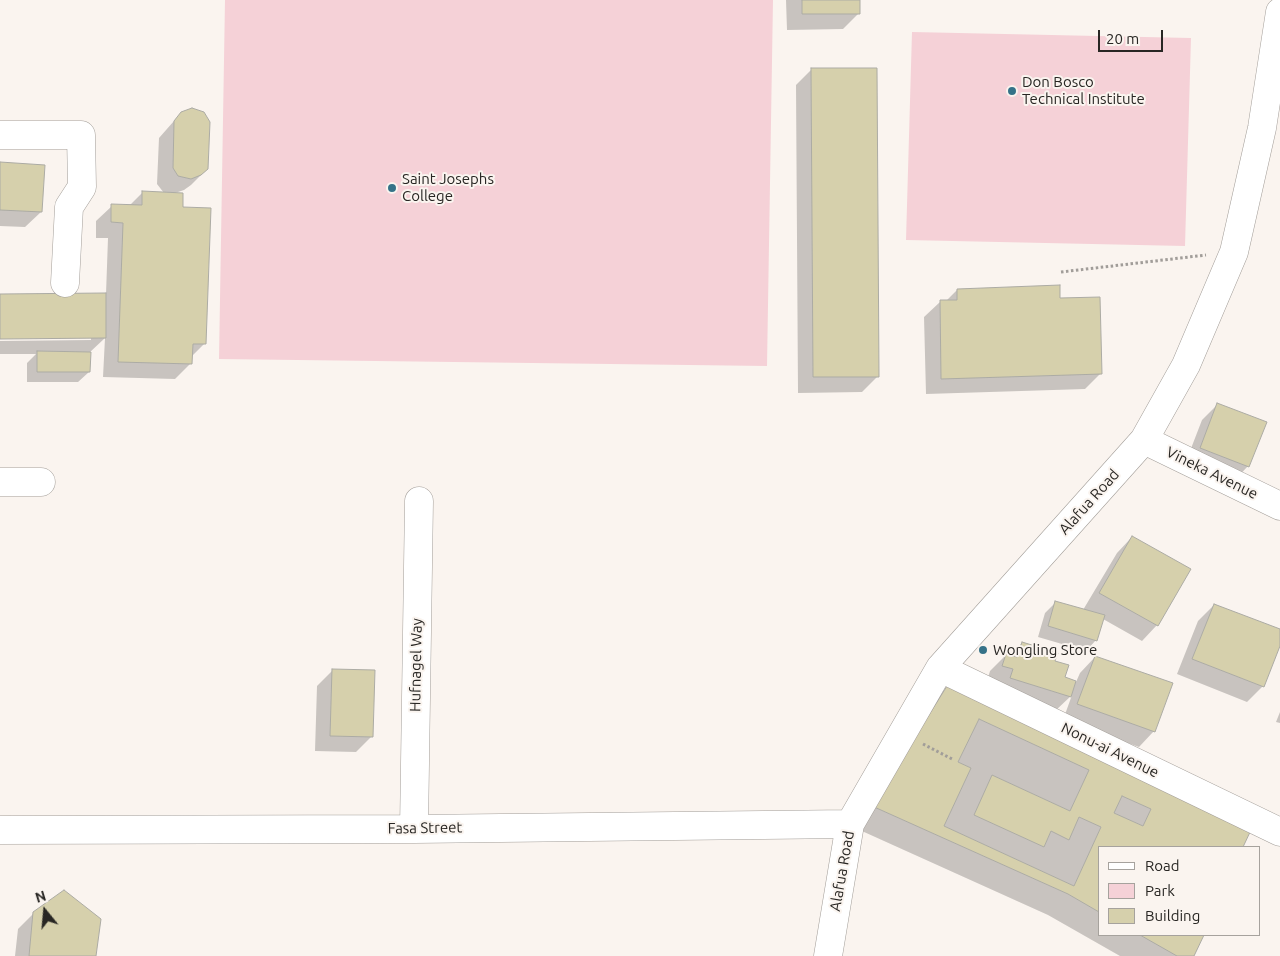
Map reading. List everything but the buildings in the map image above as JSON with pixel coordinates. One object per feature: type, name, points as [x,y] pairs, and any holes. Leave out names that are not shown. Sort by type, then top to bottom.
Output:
[{"type":"street","name":"Alafua Road","points":[[828,956],[850,824],[940,668],[1144,440],[1186,364],[1234,252],[1262,128],[1280,12]]},
{"type":"street","points":[[0,134],[81,135],[82,187],[69,207],[65,283]]},
{"type":"street","name":"Vineka Avenue","points":[[1144,440],[1280,506]]},
{"type":"street","points":[[0,482],[41,482]]},
{"type":"street","name":"Hufnagel Way","points":[[414,829],[419,501]]},
{"type":"street","name":"Nonu-ai Avenue","points":[[940,668],[1280,832]]},
{"type":"street","name":"Fasa Street","points":[[0,830],[414,829],[850,824]]},
{"type":"path","points":[[1061,272],[1234,252]]},
{"type":"path","points":[[903,733],[954,760]]},
{"type":"green space","name":"Saint Josephs College","points":[[225,0],[773,0],[767,366],[219,359]]},
{"type":"green space","points":[[912,32],[1191,38],[1185,246],[906,240]]},
{"type":"place","name":"Don Bosco Technical Institute","points":[[1012,91]]},
{"type":"place","name":"Saint Josephs College","points":[[392,188]]},
{"type":"place","name":"Wongling Store","points":[[983,650]]}]
